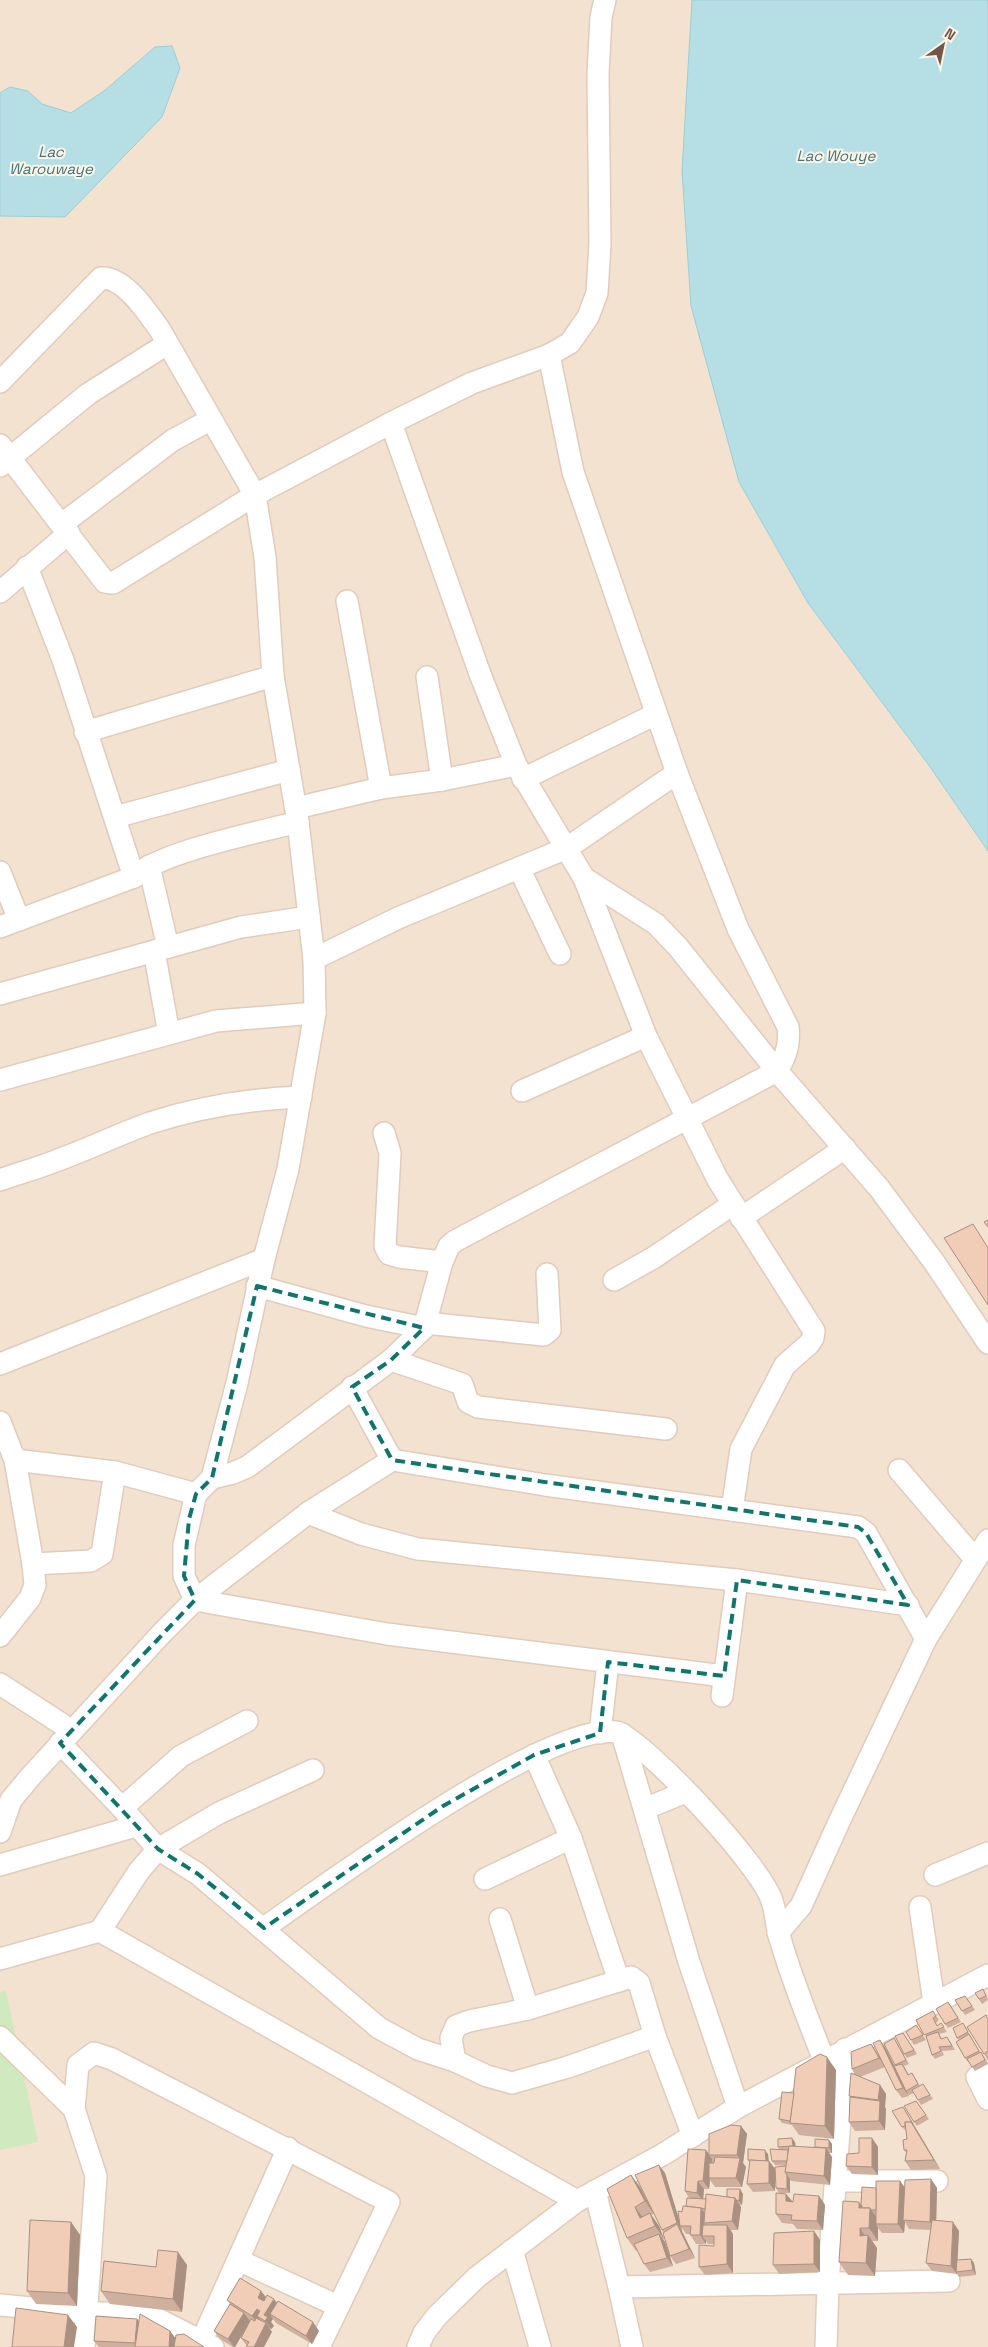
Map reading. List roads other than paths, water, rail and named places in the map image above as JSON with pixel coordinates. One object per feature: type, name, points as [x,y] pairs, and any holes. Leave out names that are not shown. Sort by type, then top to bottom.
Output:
[{"type":"street","points":[[167,344],[88,394],[3,456],[65,529],[105,582],[113,583],[255,495],[391,423],[472,383],[549,355],[570,343],[582,328],[594,305],[597,293],[600,244],[598,74],[601,17],[605,0]]},
{"type":"street","points":[[0,382],[101,278],[109,277],[116,281],[142,305],[167,344],[255,495],[265,557],[273,676],[297,815],[310,916],[314,959],[315,1013],[288,1169],[257,1286],[237,1383],[212,1478],[196,1494],[184,1545],[184,1576],[195,1600]]},
{"type":"street","points":[[212,1478],[233,1473],[247,1466],[391,1360],[424,1325],[442,1262],[449,1246],[455,1241],[777,1071],[785,1058],[789,1042],[788,1027],[738,929],[677,773],[573,472],[549,355]]},
{"type":"street","points":[[0,592],[65,529],[173,440],[210,420]]},
{"type":"street","points":[[391,423],[467,636],[519,772],[584,878],[646,1036],[718,1180],[814,1332],[814,1338],[809,1344],[785,1365],[741,1449],[732,1510]]},
{"type":"street","points":[[27,567],[63,660],[85,732],[115,818],[142,872],[161,949],[169,1034]]},
{"type":"street","points":[[347,601],[381,788]]},
{"type":"street","points":[[85,732],[273,676]]},
{"type":"street","points":[[427,677],[442,780]]},
{"type":"street","points":[[0,872],[9,924],[212,844],[297,815],[381,788],[519,772],[656,714]]},
{"type":"street","points":[[115,818],[289,770]]},
{"type":"street","points":[[314,959],[398,918],[567,848],[677,773]]},
{"type":"street","points":[[518,868],[560,954]]},
{"type":"street","points":[[584,878],[656,924],[678,947],[777,1071],[879,1188],[934,1262],[988,1343]]},
{"type":"street","points":[[0,994],[241,927],[310,916]]},
{"type":"street","points":[[0,1080],[221,1021],[315,1013]]},
{"type":"street","points":[[522,1091],[646,1036]]},
{"type":"street","points":[[0,1180],[57,1161],[151,1123],[222,1104],[264,1098],[301,1097]]},
{"type":"street","points":[[384,1133],[390,1161],[385,1246],[389,1254],[399,1257],[442,1262]]},
{"type":"street","points":[[614,1280],[845,1148]]},
{"type":"street","points":[[0,1364],[264,1258]]},
{"type":"street","points":[[257,1286],[366,1316],[424,1325],[544,1336],[550,1330],[547,1274]]},
{"type":"street","points":[[391,1360],[462,1384],[468,1402],[478,1408],[666,1428]]},
{"type":"street","points":[[352,1387],[392,1460]]},
{"type":"street","points":[[0,1422],[15,1460],[35,1585],[30,1598],[0,1636]]},
{"type":"street","points":[[15,1460],[115,1472],[196,1494]]},
{"type":"street","points":[[0,1832],[12,1800],[66,1737],[195,1600],[308,1513],[392,1460],[546,1485],[863,1529],[926,1639]]},
{"type":"street","points":[[899,1470],[975,1559]]},
{"type":"street","points":[[33,1564],[91,1561],[102,1554],[115,1472]]},
{"type":"street","points":[[308,1513],[361,1534],[418,1548],[737,1580],[908,1605]]},
{"type":"street","points":[[778,1933],[796,1915],[807,1895],[839,1822],[926,1639],[988,1540]]},
{"type":"street","points":[[195,1600],[387,1634],[608,1662],[723,1686],[737,1580]]},
{"type":"street","points":[[600,1733],[608,1662]]},
{"type":"street","points":[[0,1684],[66,1737],[136,1826],[158,1850],[198,1874],[264,1928],[378,2028],[418,2049],[455,2061],[487,2076],[512,2083],[568,2067],[655,2036]]},
{"type":"street","points":[[122,1808],[181,1756],[247,1721]]},
{"type":"street","points":[[264,1928],[443,1806],[534,1755],[579,1738],[611,1731],[622,1734],[669,1775],[758,1873],[772,1901],[778,1933],[797,1991],[824,2060]]},
{"type":"street","points":[[622,1734],[689,1962],[738,2107]]},
{"type":"street","points":[[534,1755],[571,1838],[619,1981]]},
{"type":"street","points":[[0,1959],[100,1931],[139,1871],[158,1850],[219,1812],[313,1770]]},
{"type":"street","points":[[644,1810],[686,1792]]},
{"type":"street","points":[[0,1865],[136,1826]]},
{"type":"street","points":[[485,1878],[571,1838]]},
{"type":"street","points":[[935,1875],[988,1853]]},
{"type":"street","points":[[920,1907],[934,2003]]},
{"type":"street","points":[[500,1919],[528,2009]]},
{"type":"street","points":[[100,1931],[586,2196],[619,2286],[632,2347]]},
{"type":"street","points":[[418,2347],[424,2333],[444,2308],[512,2250],[586,2196],[693,2136],[738,2107],[988,1975]]},
{"type":"street","points":[[455,2061],[451,2038],[456,2026],[469,2021],[528,2009],[631,1978],[639,1983],[655,2036],[693,2136]]},
{"type":"street","points":[[0,2037],[74,2109]]},
{"type":"street","points":[[826,2347],[828,2283],[845,2049]]},
{"type":"street","points":[[84,2347],[96,2176],[74,2109],[78,2065],[94,2053],[112,2059],[288,2148],[389,2202],[319,2347]]},
{"type":"street","points":[[988,2071],[977,2078],[988,2100]]},
{"type":"street","points":[[0,2305],[86,2313],[146,2313],[208,2344],[238,2260],[288,2148]]},
{"type":"street","points":[[835,2181],[937,2181]]},
{"type":"street","points":[[512,2250],[540,2347]]},
{"type":"street","points":[[238,2260],[338,2306]]},
{"type":"street","points":[[619,2286],[948,2281]]},
{"type":"water","name":"Lac Wouye","points":[[692,0],[988,0],[988,851],[928,764],[808,603],[739,482],[691,306],[682,171]]},
{"type":"water","name":"Lac Warouwaye","points":[[172,46],[180,68],[162,117],[65,217],[0,216],[0,93],[10,87],[28,91],[42,104],[71,113],[104,91],[155,47]]}]
